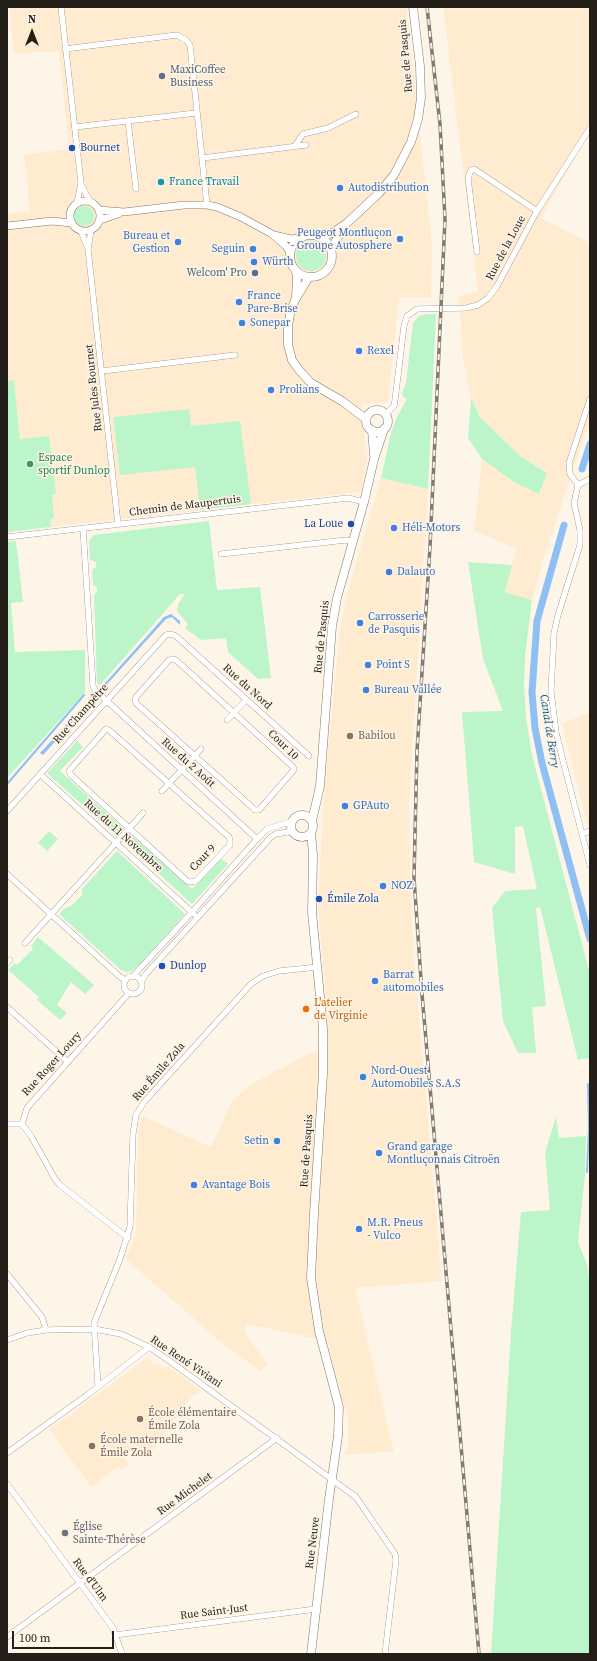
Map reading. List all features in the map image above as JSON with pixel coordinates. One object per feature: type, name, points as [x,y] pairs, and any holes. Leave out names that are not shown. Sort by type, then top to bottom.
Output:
[{"type":"main road","name":"Rue de Pasquis","points":[[347,223],[389,182],[407,153],[415,130],[420,106],[421,88],[413,7]]},
{"type":"main road","points":[[347,223],[334,232],[322,237],[311,235],[300,238],[295,242],[290,253],[291,262],[296,271],[297,278],[295,300],[288,327],[288,345],[292,360],[304,377],[321,390],[368,416]]},
{"type":"main road","points":[[331,249],[347,223]]},
{"type":"main road","points":[[296,271],[309,277],[323,274],[328,269],[331,263],[331,249],[329,244],[322,237]]},
{"type":"main road","points":[[295,300],[309,277]]},
{"type":"main road","points":[[380,410],[386,414],[388,420],[384,429],[378,432],[367,426],[368,416],[380,410]]},
{"type":"main road","name":"Rue de Pasquis","points":[[312,821],[318,798],[323,752],[332,626],[342,578],[364,502],[374,459],[384,429]]},
{"type":"main road","name":"Rue de Pasquis","points":[[372,430],[374,459]]},
{"type":"main road","points":[[303,816],[318,798]]},
{"type":"main road","points":[[303,816],[310,818],[313,827],[311,832],[306,836],[300,837],[293,831],[292,824],[293,820],[297,817],[303,816]]},
{"type":"main road","name":"Rue de Pasquis","points":[[311,832],[313,866],[312,912],[323,1029],[323,1074],[311,1278],[319,1331],[339,1407],[338,1436]]},
{"type":"main road","name":"Rue de Pasquis","points":[[300,837],[309,853],[313,866]]},
{"type":"main road","name":"Rue Neuve","points":[[311,1654],[338,1436]]},
{"type":"street","points":[[52,220],[70,211],[77,203],[81,183],[61,7]]},
{"type":"street","points":[[65,50],[177,35],[186,40],[190,45],[196,113],[207,205]]},
{"type":"street","points":[[75,127],[196,113]]},
{"type":"street","points":[[294,147],[303,134],[323,130],[356,114]]},
{"type":"street","points":[[128,121],[136,189]]},
{"type":"street","name":"Rue de la Loue","points":[[386,414],[394,406],[404,326],[407,316],[417,309],[466,308],[478,305],[488,298],[498,286],[536,211],[590,128]]},
{"type":"street","points":[[202,158],[306,145]]},
{"type":"street","points":[[477,252],[468,178],[471,170],[474,169],[536,211]]},
{"type":"street","points":[[81,183],[90,202]]},
{"type":"street","points":[[70,211],[71,223],[77,230],[91,230],[98,224],[100,220],[97,206],[86,201],[77,203]]},
{"type":"street","points":[[99,210],[124,212],[184,205],[207,205],[228,210],[272,234],[286,246],[290,253]]},
{"type":"street","points":[[100,220],[124,212]]},
{"type":"street","points":[[7,226],[52,220],[71,223]]},
{"type":"street","name":"Rue Jules Bournet","points":[[88,249],[91,230]]},
{"type":"street","name":"Rue Jules Bournet","points":[[81,231],[88,249],[118,524]]},
{"type":"street","points":[[272,234],[290,238],[300,238]]},
{"type":"street","points":[[102,371],[235,355]]},
{"type":"street","points":[[590,398],[569,463],[570,474],[578,485],[574,503],[580,530],[580,545],[558,615],[554,633],[551,691],[552,710],[559,746],[590,865]]},
{"type":"street","points":[[578,485],[590,479]]},
{"type":"street","name":"Chemin de Maupertuis","points":[[7,537],[348,498],[364,502]]},
{"type":"street","name":"Rue du 2 Août","points":[[83,528],[93,686],[95,690],[106,702],[257,839]]},
{"type":"street","points":[[221,554],[346,540],[353,542]]},
{"type":"street","name":"Rue Champêtre","points":[[7,811],[166,635],[171,634]]},
{"type":"street","name":"Rue du Nord","points":[[171,634],[176,636],[309,756]]},
{"type":"street","name":"Cour 10","points":[[169,660],[176,660],[294,769],[259,810],[255,810],[195,756],[135,700],[169,660]]},
{"type":"street","points":[[227,720],[246,700]]},
{"type":"street","name":"Cour 9","points":[[104,730],[109,730],[170,783],[230,840],[230,845],[196,881],[190,882],[187,880],[69,773],[69,770],[104,730]]},
{"type":"street","points":[[162,791],[201,749]]},
{"type":"street","name":"Rue du 11 Novembre","points":[[40,774],[197,918]]},
{"type":"street","points":[[25,942],[144,813]]},
{"type":"street","points":[[125,980],[133,976],[267,829],[293,820]]},
{"type":"street","name":"Rue Roger Loury","points":[[22,1124],[27,1108],[129,993],[138,992],[141,988],[141,982],[146,974],[271,837],[276,834],[293,831]]},
{"type":"street","points":[[582,834],[590,831]]},
{"type":"street","points":[[7,874],[125,980]]},
{"type":"street","name":"Rue Émile Zola","points":[[98,1385],[94,1323],[128,1238],[132,1218],[133,1134],[136,1115],[144,1102],[251,984],[263,976],[279,971],[318,967]]},
{"type":"street","points":[[133,976],[138,977],[141,982]]},
{"type":"street","points":[[125,980],[124,986],[129,993]]},
{"type":"street","points":[[7,1007],[68,1062]]},
{"type":"street","points":[[7,1124],[22,1124],[31,1136],[55,1179],[128,1238]]},
{"type":"street","points":[[7,1274],[42,1317],[45,1322],[46,1330]]},
{"type":"street","name":"Rue René Viviani","points":[[7,1340],[28,1333],[46,1330],[94,1329],[121,1334],[149,1347],[172,1362],[356,1497],[395,1554],[396,1560],[385,1654]]},
{"type":"street","points":[[7,1453],[90,1393],[98,1385],[149,1347]]},
{"type":"street","name":"Rue Michelet","points":[[7,1637],[277,1438]]},
{"type":"street","name":"Rue d'Ulm","points":[[7,1484],[113,1628],[122,1654]]},
{"type":"street","name":"Rue Saint-Just","points":[[115,1635],[316,1609]]},
{"type":"shaded area","points":[[9,7],[406,7],[432,244],[431,298],[399,297],[388,402],[362,404],[367,462],[361,492],[51,527],[50,521],[54,517],[52,494],[56,494],[49,436],[20,439],[14,380],[7,381],[7,214],[30,211],[24,155],[69,149],[59,51],[14,54]]},
{"type":"shaded area","points":[[443,7],[590,7],[590,131],[541,218],[590,243],[590,419],[543,561],[532,600],[505,592],[516,548],[474,531],[482,459],[514,482],[539,494],[547,473],[520,456],[480,417],[471,398],[462,354],[459,296],[478,292]]},
{"type":"shaded area","points":[[381,478],[428,489],[409,804],[410,882],[414,961],[442,1281],[355,1288],[394,1451],[345,1455],[348,1443],[348,1420],[327,1341],[247,1324],[244,1331],[268,1365],[260,1371],[219,1341],[126,1259],[136,1234],[138,1132],[142,1116],[211,1147],[232,1101],[252,1084],[304,1056],[328,1048],[324,973],[318,904],[324,794],[339,638],[346,597]]},
{"type":"shaded area","points":[[590,712],[590,835],[562,724]]},
{"type":"shaded area","name":"École élémentaire Émile Zola","points":[[148,1357],[153,1364],[160,1364],[164,1368],[168,1366],[201,1390],[197,1395],[194,1394],[148,1457],[139,1450],[138,1452],[135,1448],[124,1456],[129,1464],[121,1469],[118,1467],[91,1487],[49,1429],[72,1414]]},
{"type":"green space","points":[[84,206],[91,209],[94,216],[91,223],[84,226],[77,223],[74,216],[77,209]]},
{"type":"green space","points":[[311,241],[322,245],[326,256],[322,267],[311,271],[300,267],[296,256],[300,245]]},
{"type":"green space","points":[[436,314],[428,489],[381,478],[391,433],[397,417],[407,399],[403,397],[402,394],[406,383],[413,323],[419,316]]},
{"type":"green space","name":"Espace sportif Dunlop","points":[[14,380],[20,439],[49,436],[56,494],[52,495],[54,517],[50,521],[51,527],[7,532],[7,381]]},
{"type":"green space","points":[[471,398],[480,417],[520,456],[547,473],[539,494],[514,482],[482,459],[468,438]]},
{"type":"green space","points":[[189,409],[191,426],[240,421],[251,504],[200,510],[195,467],[120,475],[113,417]]},
{"type":"green space","points":[[209,521],[217,590],[260,587],[271,678],[258,679],[228,652],[226,638],[201,640],[185,628],[188,624],[177,611],[178,604],[185,594],[180,594],[100,685],[97,683],[94,595],[97,592],[97,587],[93,585],[92,570],[96,567],[96,562],[90,560],[89,541],[94,535]]},
{"type":"green space","points":[[16,541],[23,602],[11,603],[15,652],[85,650],[85,692],[7,778],[7,542]]},
{"type":"green space","points":[[468,562],[512,565],[505,592],[532,600],[525,656],[524,685],[526,718],[532,755],[590,974],[590,1058],[578,1060],[540,907],[536,908],[546,1006],[532,1007],[536,1053],[518,1053],[503,1021],[492,908],[505,891],[537,889],[523,826],[515,827],[515,874],[474,862],[462,712],[503,711],[483,659]]},
{"type":"green space","points":[[77,741],[83,747],[60,771],[123,828],[116,835],[47,773]]},
{"type":"green space","points":[[49,831],[58,839],[47,851],[38,843]]},
{"type":"green space","points":[[130,834],[192,889],[221,859],[228,864],[192,904],[124,842]]},
{"type":"green space","points":[[117,851],[185,914],[137,967],[132,971],[127,972],[121,970],[59,914],[65,908],[71,906],[82,895],[82,889]]},
{"type":"green space","points":[[38,937],[94,985],[85,994],[71,982],[57,1005],[67,1013],[60,1020],[37,1000],[39,997],[8,970],[15,963],[17,965],[33,949],[31,946]]},
{"type":"green space","points":[[556,1116],[559,1138],[586,1136],[585,1174],[578,1242],[587,1264],[590,1283],[590,1654],[491,1654],[511,1332],[521,1212],[550,1210],[545,1153]]},
{"type":"water","points":[[171,614],[180,621],[180,625],[172,617],[166,619],[99,693],[98,691],[164,617]]},
{"type":"water","points":[[95,694],[96,696],[43,755],[40,753]]},
{"type":"waterway","name":"Canal de Berry","points":[[582,469],[590,444]]},
{"type":"waterway","name":"Canal de Berry","points":[[564,525],[537,621],[532,692],[535,728],[542,763],[590,939]]},
{"type":"waterway","points":[[7,784],[84,695]]},
{"type":"waterway","points":[[587,1172],[589,1126],[588,1084]]},
{"type":"railway","points":[[427,7],[440,124],[445,219],[430,547],[417,751],[414,878],[422,994],[479,1654]]},
{"type":"place","name":"MaxiCoffee Business","points":[[162,76]]},
{"type":"place","name":"Bournet","points":[[72,148]]},
{"type":"place","name":"France Travail","points":[[161,182]]},
{"type":"place","name":"Autodistribution","points":[[340,188]]},
{"type":"place","name":"Peugeot Montluçon - Groupe Autosphere","points":[[400,239]]},
{"type":"place","name":"Bureau et Gestion","points":[[178,242]]},
{"type":"place","name":"Seguin","points":[[253,249]]},
{"type":"place","name":"Würth","points":[[254,262]]},
{"type":"place","name":"Welcom' Pro","points":[[255,273]]},
{"type":"place","name":"France Pare-Brise","points":[[239,302]]},
{"type":"place","name":"Sonepar","points":[[242,323]]},
{"type":"place","name":"Rexel","points":[[359,351]]},
{"type":"place","name":"Prolians","points":[[271,390]]},
{"type":"place","name":"Espace sportif Dunlop","points":[[30,464]]},
{"type":"place","name":"La Loue","points":[[351,524]]},
{"type":"place","name":"Héli-Motors","points":[[394,528]]},
{"type":"place","name":"Dalauto","points":[[389,572]]},
{"type":"place","name":"Carrosserie de Pasquis","points":[[360,623]]},
{"type":"place","name":"Point S","points":[[368,665]]},
{"type":"place","name":"Bureau Vallée","points":[[366,690]]},
{"type":"place","name":"Babilou","points":[[350,736]]},
{"type":"place","name":"GPAuto","points":[[345,806]]},
{"type":"place","name":"NOZ","points":[[383,886]]},
{"type":"place","name":"Émile Zola","points":[[319,899]]},
{"type":"place","name":"Dunlop","points":[[162,966]]},
{"type":"place","name":"Barrat automobiles","points":[[375,981]]},
{"type":"place","name":"L'atelier de Virginie","points":[[306,1009]]},
{"type":"place","name":"Nord-Ouest Automobiles S.A.S","points":[[363,1077]]},
{"type":"place","name":"Setin","points":[[277,1141]]},
{"type":"place","name":"Grand garage Montluçonnais Citroën","points":[[379,1153]]},
{"type":"place","name":"Avantage Bois","points":[[194,1185]]},
{"type":"place","name":"M.R. Pneus - Vulco","points":[[359,1229]]},
{"type":"place","name":"École élémentaire Émile Zola","points":[[140,1419]]},
{"type":"place","name":"École maternelle Émile Zola","points":[[92,1446]]},
{"type":"place","name":"Église Sainte-Thérèse","points":[[65,1533]]}]
